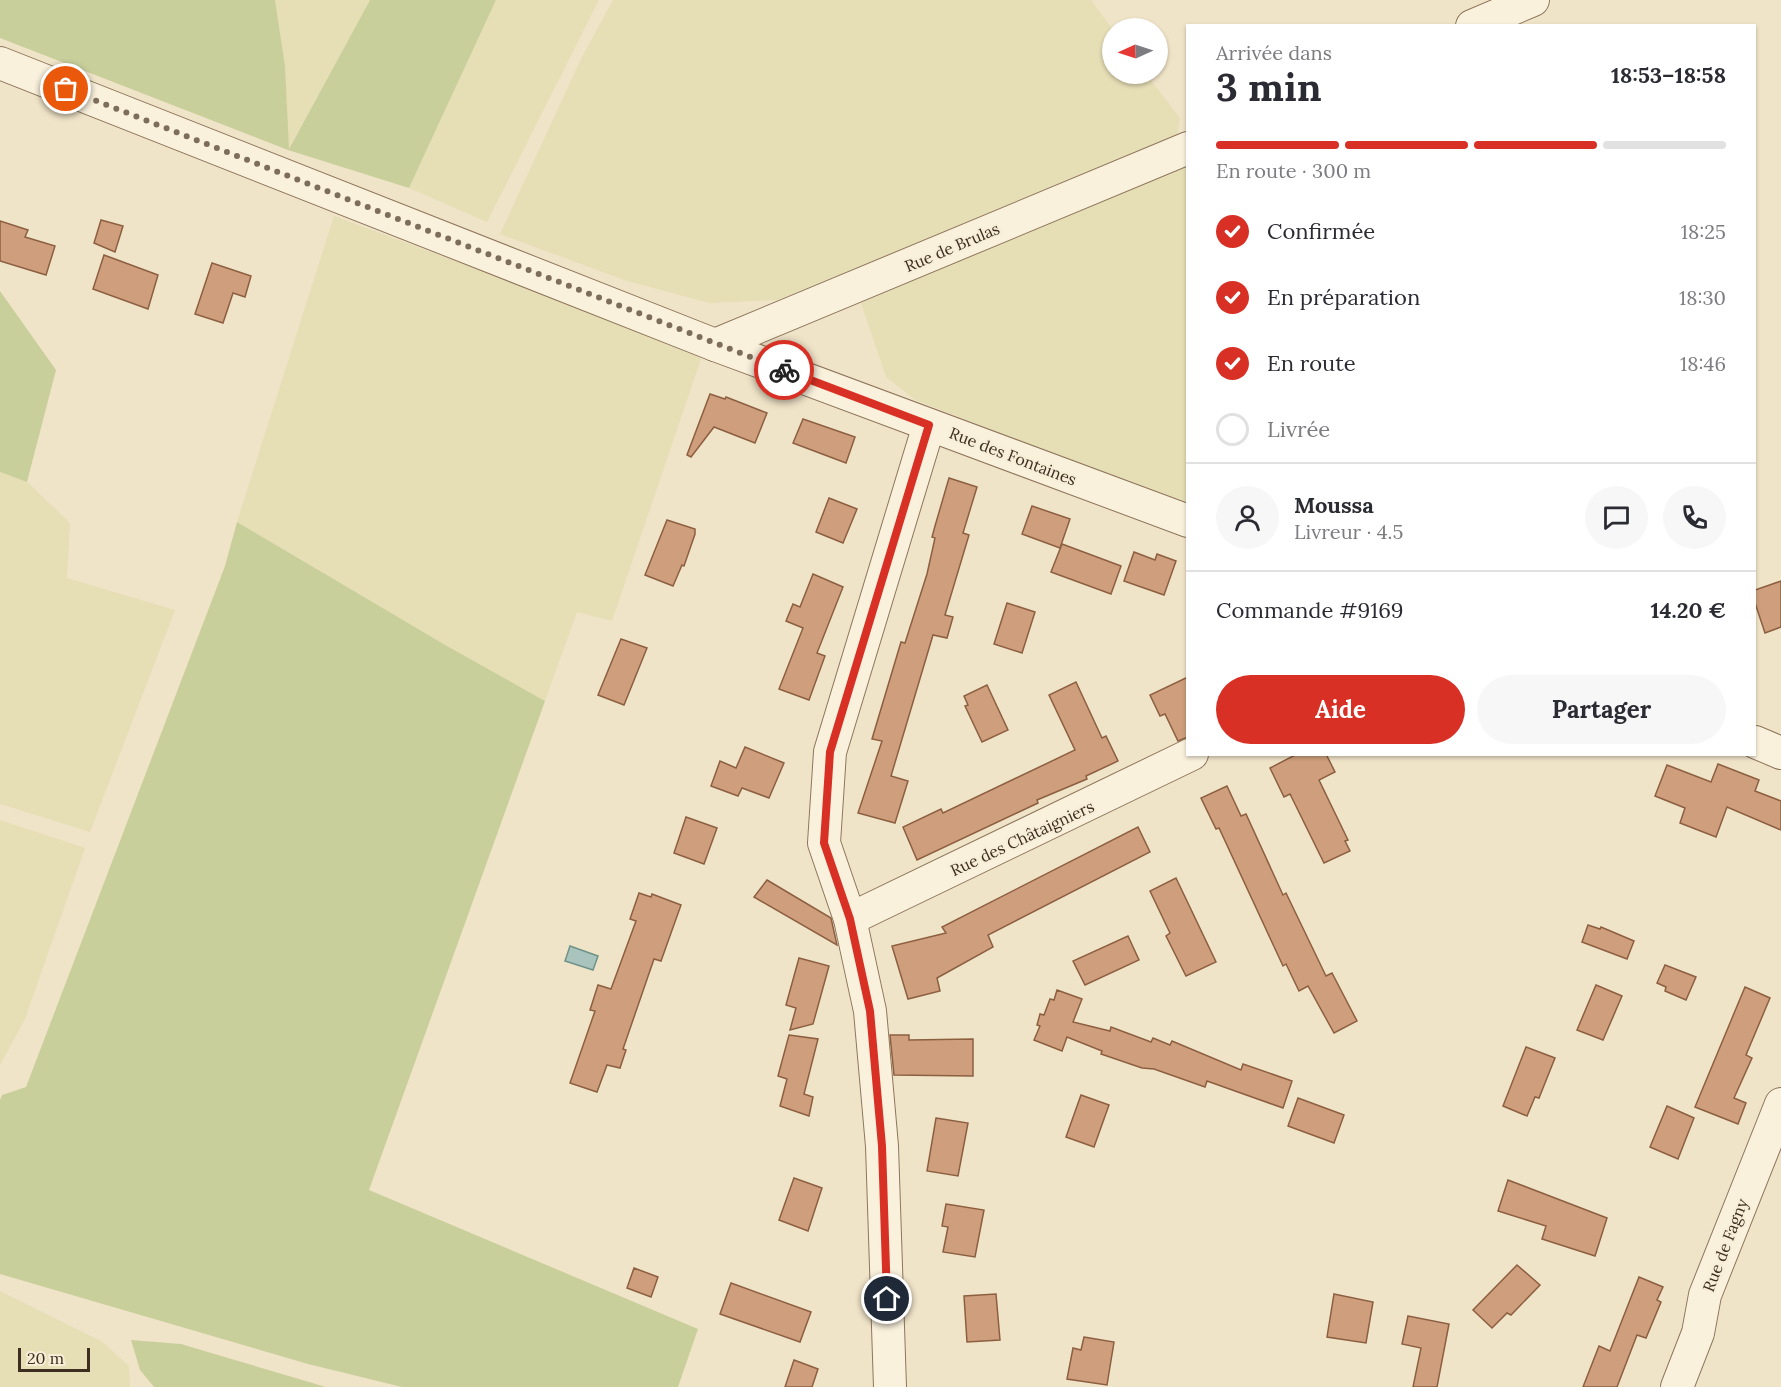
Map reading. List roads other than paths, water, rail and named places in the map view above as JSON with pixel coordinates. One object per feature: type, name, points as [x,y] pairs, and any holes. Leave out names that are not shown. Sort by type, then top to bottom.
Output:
[{"type":"street","points":[[1477,24],[1533,0]]},
{"type":"street","name":"Rue des Fontaines","points":[[0,63],[715,345],[1186,520]]},
{"type":"street","name":"Rue de Brulas","points":[[715,345],[1186,149]]},
{"type":"street","points":[[890,1387],[882,1146],[870,1011],[850,919],[824,843],[830,752],[929,425]]},
{"type":"street","points":[[1756,742],[1781,753]]},
{"type":"street","name":"Rue des Châtaigniers","points":[[850,919],[1188,756]]},
{"type":"street","name":"Rue de Fagny","points":[[1677,1387],[1698,1333],[1705,1295],[1781,1104]]},
{"type":"water","points":[[570,946],[598,956],[593,970],[565,961]]}]
